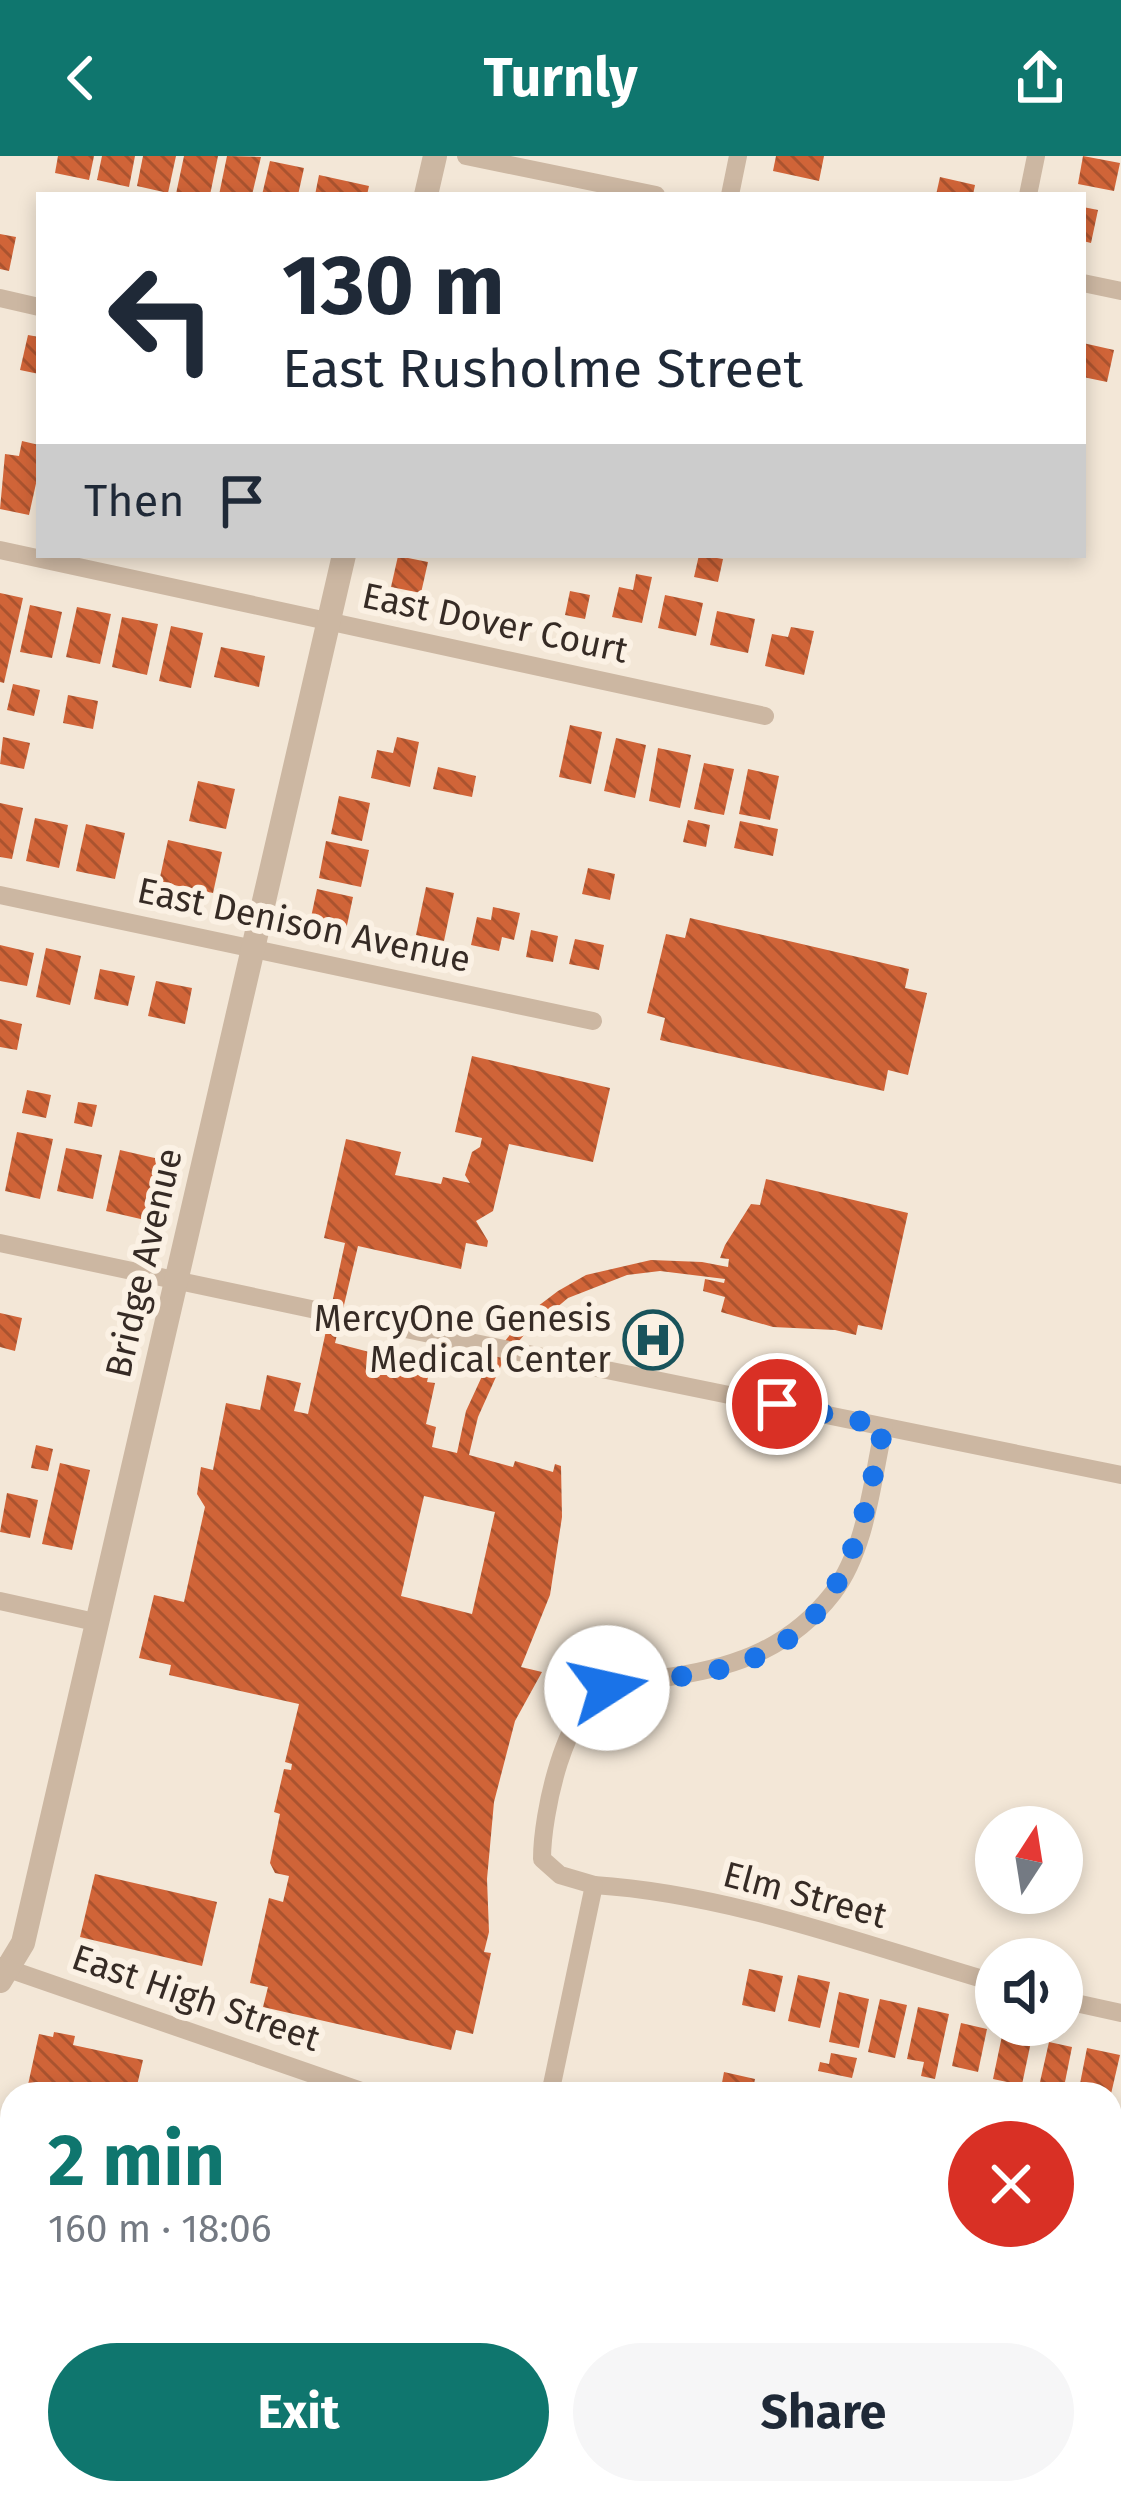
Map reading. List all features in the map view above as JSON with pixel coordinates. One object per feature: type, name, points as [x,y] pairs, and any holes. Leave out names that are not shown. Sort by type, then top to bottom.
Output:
[{"type":"street","points":[[427,192],[435,156]]},
{"type":"street","points":[[466,156],[641,192]]},
{"type":"street","points":[[731,192],[738,156]]},
{"type":"street","points":[[1029,192],[1036,156]]},
{"type":"street","points":[[1086,284],[1121,291]]},
{"type":"street","points":[[0,298],[36,306]]},
{"type":"street","name":"East Dover Court","points":[[0,550],[36,558]]},
{"type":"street","name":"East Dover Court","points":[[37,558],[765,716]]},
{"type":"street","name":"Bridge Avenue","points":[[3,1972],[23,1942],[343,558]]},
{"type":"street","name":"East Denison Avenue","points":[[0,895],[593,1021]]},
{"type":"street","points":[[0,1244],[1121,1475]]},
{"type":"street","points":[[553,2082],[594,1885],[560,1875],[542,1859],[542,1826],[581,1712],[607,1688],[719,1669],[766,1652],[807,1622],[836,1589],[858,1543],[884,1426]]},
{"type":"street","points":[[0,1601],[95,1622]]},
{"type":"street","name":"Elm Street","points":[[594,1885],[656,1889],[740,1909],[975,1977]]},
{"type":"street","name":"East High Street","points":[[3,1972],[314,2082]]},
{"type":"street","points":[[1083,2005],[1121,2013]]},
{"type":"building","points":[[58,156],[94,156],[89,180],[55,173]]},
{"type":"building","points":[[102,156],[135,156],[129,187],[97,180]]},
{"type":"building","points":[[143,156],[176,156],[168,192],[137,186]]},
{"type":"building","points":[[184,156],[218,156],[211,192],[176,192]]},
{"type":"building","points":[[227,156],[261,157],[253,192],[220,192]]},
{"type":"building","points":[[776,156],[824,156],[819,181],[773,171]]},
{"type":"building","points":[[1083,156],[1120,163],[1114,191],[1078,184]]},
{"type":"building","points":[[270,161],[304,168],[299,192],[263,192]]},
{"type":"building","points":[[319,175],[369,186],[368,192],[316,192]]},
{"type":"building","points":[[940,177],[975,185],[974,192],[937,192]]},
{"type":"building","points":[[1086,208],[1098,210],[1091,243],[1086,242]]},
{"type":"building","points":[[0,234],[16,237],[9,271],[0,269]]},
{"type":"building","points":[[28,335],[36,336],[36,373],[20,370]]},
{"type":"building","points":[[1086,344],[1114,350],[1107,382],[1086,378]]},
{"type":"building","points":[[22,441],[36,444],[36,484],[29,515],[0,509],[5,454],[19,456]]},
{"type":"building","points":[[398,558],[428,562],[421,593],[391,587]]},
{"type":"building","points":[[698,558],[723,559],[718,582],[694,577]]},
{"type":"building","points":[[636,574],[652,577],[642,623],[612,617],[619,587],[633,590]]},
{"type":"building","points":[[570,591],[590,595],[585,619],[565,615]]},
{"type":"building","points":[[0,593],[23,598],[4,683],[0,682]]},
{"type":"building","points":[[665,595],[703,603],[696,636],[658,628]]},
{"type":"building","points":[[30,605],[62,612],[52,658],[20,652]]},
{"type":"building","points":[[77,607],[111,614],[100,664],[66,657]]},
{"type":"building","points":[[717,611],[755,619],[748,653],[710,645]]},
{"type":"building","points":[[122,617],[158,624],[147,675],[112,667]]},
{"type":"building","points":[[171,626],[203,633],[191,688],[159,681]]},
{"type":"building","points":[[791,627],[814,631],[804,675],[765,666],[772,634],[788,637]]},
{"type":"building","points":[[221,647],[265,656],[259,687],[214,677]]},
{"type":"building","points":[[13,684],[40,690],[34,716],[7,710]]},
{"type":"building","points":[[68,695],[98,701],[93,729],[63,723]]},
{"type":"building","points":[[570,725],[602,732],[591,784],[559,777]]},
{"type":"building","points":[[3,737],[30,743],[24,769],[0,764]]},
{"type":"building","points":[[397,737],[419,742],[410,787],[371,778],[377,750],[393,753]]},
{"type":"building","points":[[616,738],[646,745],[635,798],[604,791]]},
{"type":"building","points":[[658,748],[691,755],[680,808],[649,801]]},
{"type":"building","points":[[704,763],[734,769],[724,815],[694,809]]},
{"type":"building","points":[[438,767],[476,776],[472,797],[433,789]]},
{"type":"building","points":[[748,769],[779,776],[770,820],[739,814]]},
{"type":"building","points":[[198,781],[235,789],[226,829],[189,821]]},
{"type":"building","points":[[339,796],[370,803],[362,841],[331,834]]},
{"type":"building","points":[[0,803],[23,808],[12,859],[0,857]]},
{"type":"building","points":[[35,818],[68,825],[59,868],[26,861]]},
{"type":"building","points":[[688,820],[710,825],[706,847],[683,842]]},
{"type":"building","points":[[740,821],[778,829],[773,856],[734,848]]},
{"type":"building","points":[[86,824],[125,833],[115,879],[76,871]]},
{"type":"building","points":[[168,840],[222,852],[213,893],[159,882]]},
{"type":"building","points":[[326,841],[369,850],[361,887],[319,878]]},
{"type":"building","points":[[588,868],[615,874],[610,900],[582,894]]},
{"type":"building","points":[[426,887],[454,893],[444,941],[416,935]]},
{"type":"building","points":[[317,889],[353,897],[346,930],[310,922]]},
{"type":"building","points":[[493,907],[520,913],[514,940],[502,937],[499,951],[471,945],[477,917],[491,920]]},
{"type":"building","points":[[690,918],[909,969],[905,988],[927,993],[908,1075],[888,1070],[884,1091],[660,1040],[665,1018],[647,1013],[666,934],[685,938]]},
{"type":"building","points":[[531,930],[558,936],[553,962],[526,957]]},
{"type":"building","points":[[575,939],[604,945],[599,970],[569,964]]},
{"type":"building","points":[[0,945],[34,953],[27,986],[0,981]]},
{"type":"building","points":[[46,948],[81,956],[70,1005],[36,997]]},
{"type":"building","points":[[100,969],[135,976],[128,1006],[94,999]]},
{"type":"building","points":[[156,981],[192,988],[185,1024],[148,1016]]},
{"type":"building","points":[[0,1019],[22,1024],[17,1050],[0,1047]]},
{"type":"building","points":[[472,1056],[610,1088],[593,1162],[509,1144],[493,1211],[476,1221],[487,1247],[466,1243],[461,1269],[358,1246],[335,1343],[430,1368],[427,1382],[435,1383],[426,1424],[436,1427],[432,1447],[457,1453],[466,1411],[489,1361],[525,1316],[586,1275],[651,1260],[728,1267],[729,1259],[720,1258],[725,1245],[751,1204],[760,1205],[766,1179],[908,1213],[882,1330],[858,1325],[856,1335],[773,1327],[721,1312],[725,1297],[703,1291],[705,1279],[724,1283],[725,1279],[660,1271],[627,1275],[568,1298],[504,1359],[478,1417],[469,1455],[553,1472],[555,1464],[561,1466],[562,1517],[550,1595],[521,1667],[542,1672],[515,1721],[494,1802],[487,1879],[489,1932],[484,1952],[491,1953],[473,2034],[456,2030],[451,2050],[263,2007],[268,1987],[250,1983],[269,1898],[283,1902],[289,1876],[275,1873],[270,1863],[280,1814],[274,1812],[284,1769],[291,1770],[292,1764],[285,1762],[299,1704],[169,1675],[171,1665],[139,1658],[154,1595],[184,1602],[205,1507],[197,1494],[201,1467],[213,1470],[226,1403],[260,1410],[267,1375],[301,1383],[294,1411],[308,1414],[345,1243],[324,1238],[346,1139],[401,1152],[395,1175],[441,1184],[443,1177],[470,1183],[465,1175],[482,1138],[455,1132]],"holes":[[[424,1496],[495,1512],[472,1614],[401,1596]]]},
{"type":"building","points":[[27,1090],[51,1095],[46,1118],[22,1113]]},
{"type":"building","points":[[78,1102],[97,1105],[92,1127],[74,1123]]},
{"type":"building","points":[[17,1132],[53,1139],[40,1199],[5,1191]]},
{"type":"building","points":[[66,1148],[102,1155],[93,1199],[57,1191]]},
{"type":"building","points":[[120,1150],[159,1159],[145,1220],[106,1211]]},
{"type":"building","points":[[0,1313],[22,1318],[15,1351],[0,1347]]},
{"type":"building","points":[[36,1445],[53,1449],[48,1471],[31,1468]]},
{"type":"building","points":[[60,1463],[90,1470],[72,1550],[42,1544]]},
{"type":"building","points":[[7,1493],[38,1500],[30,1538],[0,1532]]},
{"type":"building","points":[[95,1874],[217,1902],[202,1966],[80,1937]]},
{"type":"building","points":[[749,1969],[783,1976],[775,2012],[742,2005]]},
{"type":"building","points":[[798,1975],[830,1982],[820,2028],[788,2021]]},
{"type":"building","points":[[839,1992],[869,1999],[859,2048],[829,2042]]},
{"type":"building","points":[[880,1999],[907,2005],[895,2058],[868,2052]]},
{"type":"building","points":[[918,2007],[949,2014],[935,2079],[921,2076],[924,2062],[907,2059]]},
{"type":"building","points":[[961,2023],[975,2026],[975,2046],[983,2046],[978,2072],[952,2066]]},
{"type":"building","points":[[54,2032],[75,2036],[73,2045],[143,2060],[138,2082],[29,2082],[39,2034],[53,2037]]},
{"type":"building","points":[[1000,2046],[1030,2046],[1023,2082],[993,2079]]},
{"type":"building","points":[[1048,2046],[1072,2047],[1065,2082],[1040,2082]]},
{"type":"building","points":[[1087,2048],[1120,2055],[1114,2082],[1080,2082]]},
{"type":"building","points":[[831,2053],[857,2058],[852,2078],[818,2071],[820,2062],[829,2064]]},
{"type":"building","points":[[724,2072],[755,2079],[754,2082],[722,2082]]},
{"type":"place","name":"MercyOne Genesis Medical Center","points":[[653,1340]]},
{"type":"route","points":[[607,1688],[719,1669],[766,1652],[807,1622],[836,1589],[858,1543],[884,1426],[777,1404]]}]
